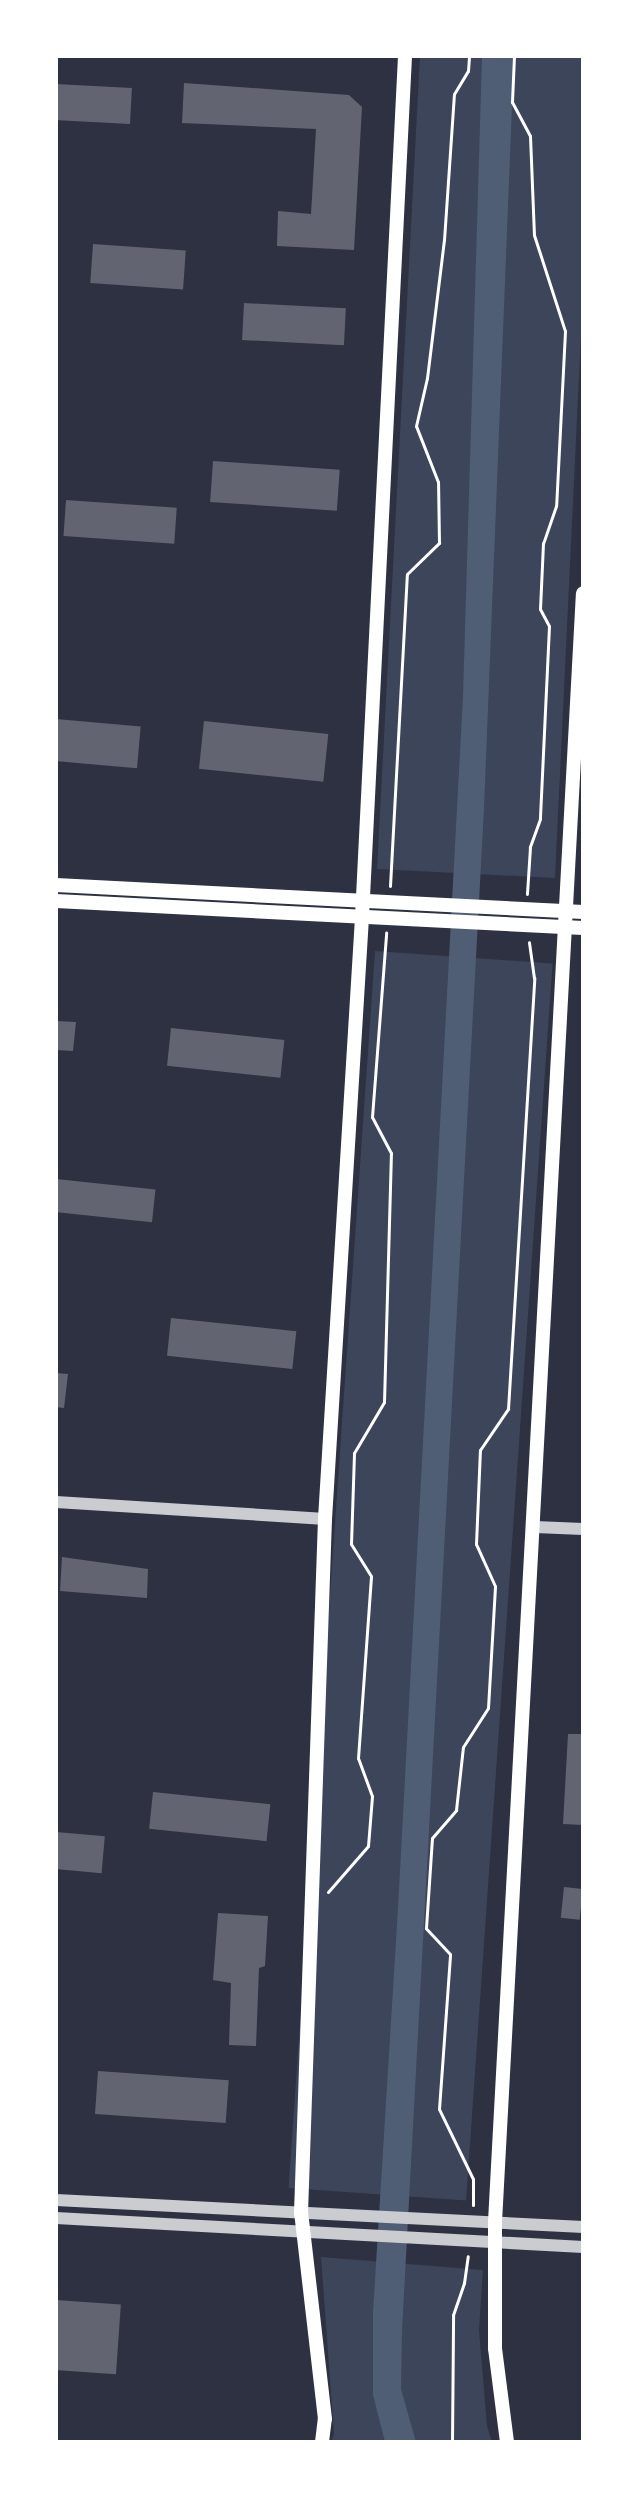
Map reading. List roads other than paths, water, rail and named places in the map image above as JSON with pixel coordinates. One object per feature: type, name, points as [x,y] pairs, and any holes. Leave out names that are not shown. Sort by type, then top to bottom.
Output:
[{"type":"main road","points":[[322,2442],[325,2419],[301,2213],[325,1519],[362,917],[405,56]]},
{"type":"main road","points":[[507,2442],[495,2348],[495,2222],[535,1527],[583,593]]},
{"type":"main road","points":[[56,885],[583,912]]},
{"type":"main road","points":[[56,901],[583,928]]},
{"type":"street","points":[[56,1502],[325,1519]]},
{"type":"street","points":[[535,1527],[583,1529]]},
{"type":"street","points":[[56,2200],[583,2227]]},
{"type":"street","points":[[56,2218],[583,2247]]}]
